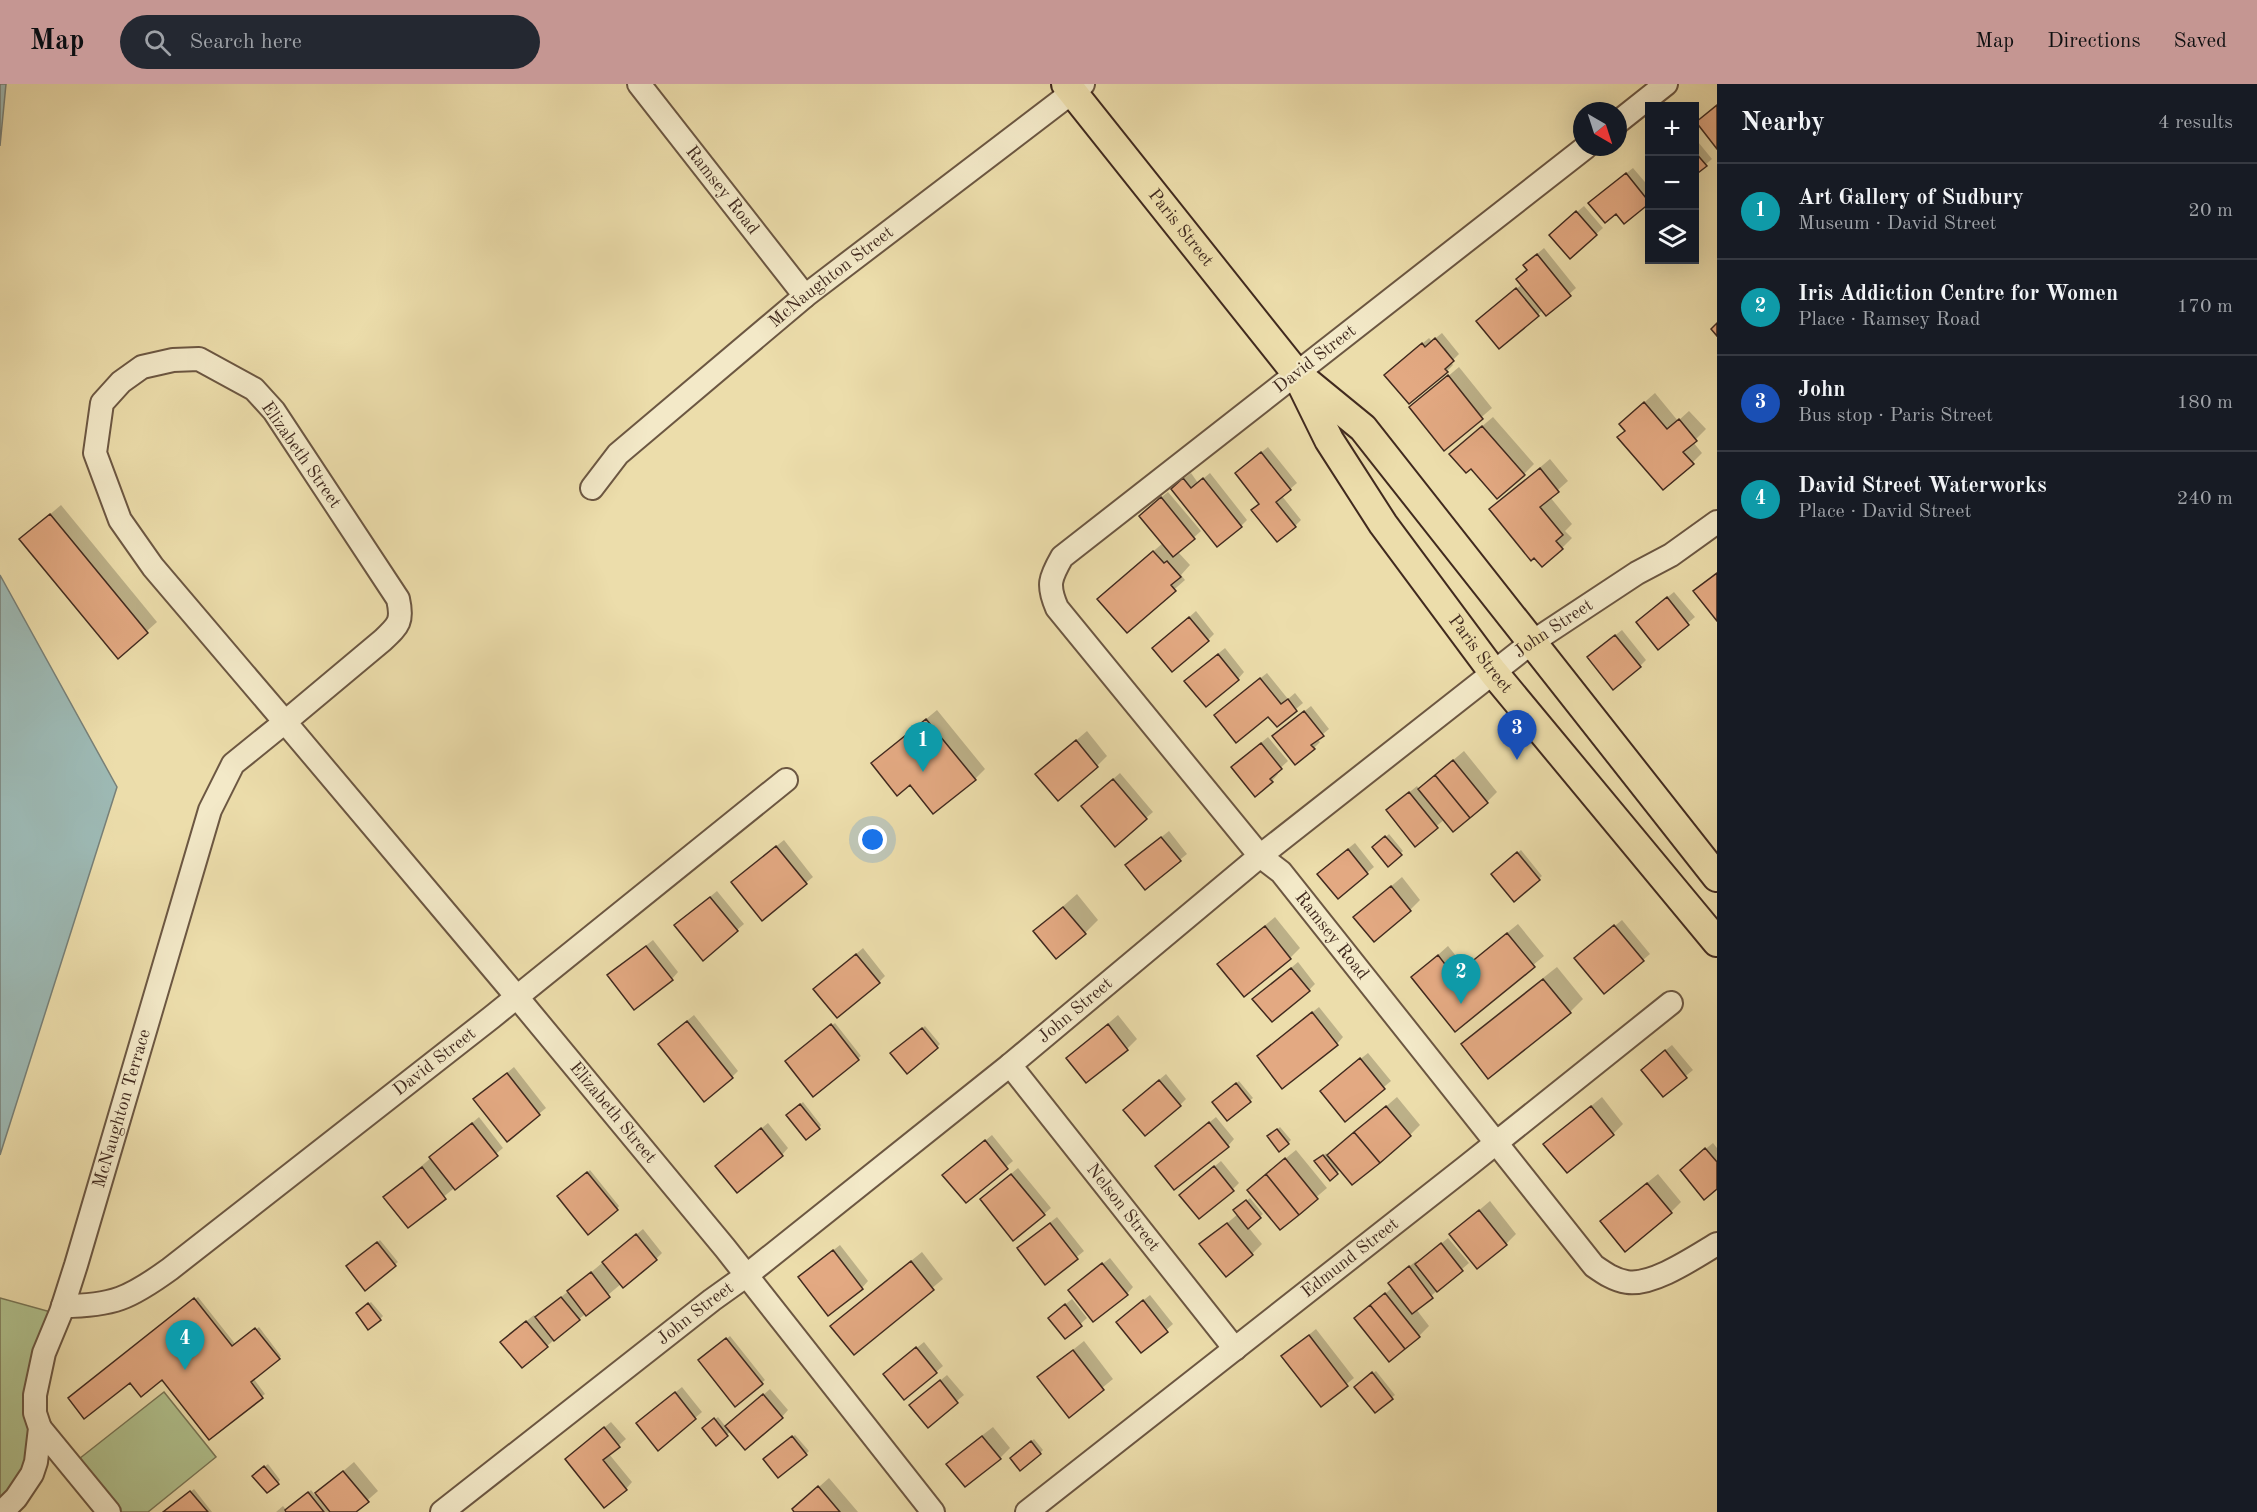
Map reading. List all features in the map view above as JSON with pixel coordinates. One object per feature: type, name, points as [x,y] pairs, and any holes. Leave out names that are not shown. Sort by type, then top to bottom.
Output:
[{"type":"main road","name":"Paris Street","points":[[1074,87],[1297,374],[1329,440],[1383,524],[1493,672],[1717,942]]},
{"type":"main road","name":"Paris Street","points":[[1297,374],[1363,428],[1717,877]]},
{"type":"street","name":"Ramsey Road","points":[[639,84],[805,296]]},
{"type":"street","points":[[1627,115],[1666,84]]},
{"type":"street","name":"McNaughton Street","points":[[592,488],[618,454],[805,296],[1074,87]]},
{"type":"street","name":"David Street","points":[[1051,576],[1062,557],[1575,156]]},
{"type":"street","name":"Elizabeth Street","points":[[285,722],[395,629],[402,614],[398,599],[274,411],[254,389],[199,359],[173,360],[142,367],[121,382],[102,404],[95,453],[120,520],[153,567],[517,997],[747,1275],[933,1512]]},
{"type":"street","name":"John Street","points":[[442,1512],[747,1275],[1010,1065],[1260,856],[1531,642],[1637,573],[1671,555],[1717,522]]},
{"type":"street","name":"Ramsey Road","points":[[1051,576],[1050,592],[1057,608],[1260,856],[1281,872],[1594,1266],[1611,1277],[1629,1283],[1644,1281],[1657,1277],[1717,1244]]},
{"type":"street","name":"McNaughton Terrace","points":[[2,1512],[16,1498],[32,1474],[36,1462],[40,1428],[35,1413],[35,1395],[44,1353],[63,1306],[210,810],[232,764],[285,722]]},
{"type":"street","name":"David Street","points":[[63,1306],[93,1306],[110,1303],[142,1289],[517,997],[786,780]]},
{"type":"street","name":"Edmund Street","points":[[1027,1512],[1671,1003]]},
{"type":"street","name":"Nelson Street","points":[[1010,1065],[1235,1349]]},
{"type":"street","points":[[40,1428],[109,1512]]},
{"type":"green space","points":[[0,1298],[58,1314],[43,1352],[41,1432],[0,1512]]},
{"type":"green space","points":[[164,1392],[216,1457],[148,1512],[107,1512],[70,1466]]},
{"type":"water","points":[[0,84],[6,84],[0,146]]},
{"type":"water","points":[[0,575],[117,787],[0,1155]]},
{"type":"building","points":[[1717,105],[1717,149],[1699,126],[1699,120]]},
{"type":"building","points":[[1699,157],[1707,166],[1699,172]]},
{"type":"building","points":[[1626,173],[1645,197],[1645,207],[1624,224],[1616,214],[1605,223],[1588,203]]},
{"type":"building","points":[[1576,211],[1597,235],[1570,259],[1549,235]]},
{"type":"building","points":[[1537,254],[1571,296],[1546,316],[1516,279],[1527,270],[1523,265]]},
{"type":"building","points":[[1516,288],[1539,316],[1499,349],[1476,321]]},
{"type":"building","points":[[1717,323],[1717,336],[1711,329]]},
{"type":"building","points":[[1435,338],[1454,361],[1445,369],[1448,372],[1409,404],[1384,375],[1422,343],[1425,347]]},
{"type":"building","points":[[1448,375],[1483,419],[1444,451],[1409,407]]},
{"type":"building","points":[[1644,402],[1667,429],[1679,419],[1697,441],[1683,452],[1694,464],[1663,490],[1617,437],[1625,431],[1619,424]]},
{"type":"building","points":[[1482,426],[1525,475],[1497,499],[1471,469],[1466,473],[1449,454]]},
{"type":"building","points":[[1261,452],[1291,490],[1276,502],[1296,527],[1277,542],[1251,510],[1259,504],[1235,473]]},
{"type":"building","points":[[1540,468],[1559,492],[1540,507],[1563,535],[1556,541],[1563,549],[1542,567],[1534,558],[1531,561],[1489,509]]},
{"type":"building","points":[[1183,478],[1191,488],[1203,478],[1242,527],[1217,547],[1171,489]]},
{"type":"building","points":[[1161,497],[1195,539],[1173,557],[1139,516]]},
{"type":"building","points":[[50,514],[148,633],[118,659],[19,539]]},
{"type":"building","points":[[1153,551],[1164,563],[1167,561],[1181,577],[1171,585],[1176,591],[1127,633],[1097,599]]},
{"type":"building","points":[[1717,573],[1717,621],[1693,591]]},
{"type":"building","points":[[1667,597],[1689,625],[1658,650],[1636,622]]},
{"type":"building","points":[[1189,617],[1209,641],[1172,672],[1152,648]]},
{"type":"building","points":[[1615,635],[1641,667],[1613,690],[1587,657]]},
{"type":"building","points":[[1218,654],[1239,680],[1206,707],[1184,681]]},
{"type":"building","points":[[1260,678],[1281,704],[1288,699],[1297,711],[1277,727],[1268,717],[1236,743],[1214,715]]},
{"type":"building","points":[[1304,711],[1324,736],[1311,745],[1315,749],[1295,765],[1272,736]]},
{"type":"building","points":[[926,719],[976,780],[933,814],[910,785],[897,796],[871,763]]},
{"type":"building","points":[[1076,740],[1098,767],[1058,801],[1035,774]]},
{"type":"building","points":[[1261,743],[1282,769],[1270,779],[1273,782],[1255,797],[1231,767]]},
{"type":"building","points":[[1453,760],[1488,803],[1470,818],[1435,775]]},
{"type":"building","points":[[1435,775],[1470,818],[1453,832],[1418,789]]},
{"type":"building","points":[[1113,779],[1147,819],[1115,847],[1081,806]]},
{"type":"building","points":[[1409,792],[1438,828],[1415,847],[1386,810]]},
{"type":"building","points":[[1385,836],[1402,855],[1388,867],[1372,847]]},
{"type":"building","points":[[1161,837],[1181,861],[1145,890],[1125,865]]},
{"type":"building","points":[[776,846],[807,884],[762,921],[731,882]]},
{"type":"building","points":[[1348,849],[1368,874],[1338,899],[1317,874]]},
{"type":"building","points":[[1517,852],[1540,880],[1514,902],[1491,874]]},
{"type":"building","points":[[1391,886],[1411,911],[1374,942],[1353,917]]},
{"type":"building","points":[[710,897],[738,931],[703,961],[674,925]]},
{"type":"building","points":[[1063,907],[1086,934],[1056,959],[1033,931]]},
{"type":"building","points":[[1614,925],[1644,961],[1604,994],[1574,958]]},
{"type":"building","points":[[1265,926],[1291,959],[1244,997],[1217,964]]},
{"type":"building","points":[[1507,933],[1535,967],[1455,1032],[1411,977],[1438,955],[1454,976]]},
{"type":"building","points":[[646,946],[673,980],[634,1010],[607,975]]},
{"type":"building","points":[[856,954],[880,983],[837,1018],[813,989]]},
{"type":"building","points":[[1291,968],[1310,991],[1272,1022],[1252,999]]},
{"type":"building","points":[[1543,979],[1571,1013],[1488,1079],[1461,1044]]},
{"type":"building","points":[[1312,1012],[1338,1045],[1282,1089],[1257,1056]]},
{"type":"building","points":[[687,1021],[733,1078],[704,1102],[658,1044]]},
{"type":"building","points":[[831,1024],[859,1060],[813,1097],[785,1061]]},
{"type":"building","points":[[1108,1024],[1128,1050],[1086,1083],[1066,1058]]},
{"type":"building","points":[[922,1028],[938,1048],[907,1074],[890,1053]]},
{"type":"building","points":[[1665,1050],[1687,1078],[1663,1097],[1641,1070]]},
{"type":"building","points":[[1360,1058],[1385,1089],[1345,1122],[1320,1091]]},
{"type":"building","points":[[507,1073],[540,1115],[507,1142],[473,1099]]},
{"type":"building","points":[[1159,1080],[1181,1106],[1145,1136],[1123,1110]]},
{"type":"building","points":[[1236,1083],[1251,1102],[1227,1121],[1212,1102]]},
{"type":"building","points":[[800,1104],[820,1129],[806,1140],[786,1115]]},
{"type":"building","points":[[1386,1106],[1411,1136],[1380,1163],[1354,1132]]},
{"type":"building","points":[[1591,1106],[1614,1135],[1567,1173],[1543,1144]]},
{"type":"building","points":[[1209,1122],[1229,1147],[1174,1190],[1155,1166]]},
{"type":"building","points":[[472,1123],[498,1156],[455,1190],[429,1157]]},
{"type":"building","points":[[761,1128],[783,1156],[737,1193],[715,1166]]},
{"type":"building","points":[[1277,1129],[1289,1144],[1279,1152],[1267,1136]]},
{"type":"building","points":[[1354,1132],[1380,1163],[1352,1185],[1327,1155]]},
{"type":"building","points":[[985,1140],[1008,1169],[966,1203],[942,1175]]},
{"type":"building","points":[[1705,1148],[1717,1162],[1717,1189],[1704,1200],[1680,1170]]},
{"type":"building","points":[[1323,1155],[1338,1174],[1330,1181],[1314,1161]]},
{"type":"building","points":[[1285,1158],[1318,1199],[1299,1215],[1266,1174]]},
{"type":"building","points":[[1214,1166],[1234,1191],[1199,1219],[1179,1195]]},
{"type":"building","points":[[422,1167],[446,1199],[408,1228],[383,1197]]},
{"type":"building","points":[[587,1172],[618,1210],[588,1235],[557,1196]]},
{"type":"building","points":[[1011,1174],[1045,1215],[1013,1241],[980,1199]]},
{"type":"building","points":[[1266,1174],[1299,1215],[1280,1230],[1247,1190]]},
{"type":"building","points":[[1647,1183],[1672,1213],[1625,1252],[1600,1221]]},
{"type":"building","points":[[1246,1200],[1261,1218],[1248,1229],[1233,1210]]},
{"type":"building","points":[[1479,1210],[1507,1245],[1477,1269],[1449,1234]]},
{"type":"building","points":[[1050,1223],[1078,1259],[1045,1285],[1017,1248]]},
{"type":"building","points":[[1227,1223],[1253,1255],[1226,1277],[1199,1244]]},
{"type":"building","points":[[636,1234],[657,1260],[623,1288],[602,1262]]},
{"type":"building","points":[[377,1242],[396,1266],[365,1291],[346,1266]]},
{"type":"building","points":[[1441,1243],[1463,1271],[1437,1292],[1415,1264]]},
{"type":"building","points":[[833,1250],[863,1289],[828,1316],[798,1277]]},
{"type":"building","points":[[911,1261],[934,1290],[854,1355],[830,1326]]},
{"type":"building","points":[[1102,1263],[1128,1295],[1093,1322],[1068,1290]]},
{"type":"building","points":[[1409,1266],[1433,1298],[1412,1314],[1388,1283]]},
{"type":"building","points":[[591,1272],[610,1297],[586,1316],[567,1291]]},
{"type":"building","points":[[1385,1293],[1420,1337],[1405,1349],[1370,1305]]},
{"type":"building","points":[[561,1297],[580,1320],[554,1341],[535,1317]]},
{"type":"building","points":[[194,1298],[232,1346],[255,1328],[280,1359],[251,1382],[263,1398],[209,1440],[162,1380],[141,1397],[130,1383],[84,1419],[68,1398]]},
{"type":"building","points":[[1143,1300],[1168,1332],[1141,1353],[1116,1322]]},
{"type":"building","points":[[368,1303],[381,1320],[368,1330],[356,1313]]},
{"type":"building","points":[[1065,1304],[1082,1326],[1065,1339],[1048,1318]]},
{"type":"building","points":[[1370,1305],[1405,1349],[1389,1362],[1354,1318]]},
{"type":"building","points":[[526,1321],[548,1347],[522,1368],[500,1342]]},
{"type":"building","points":[[1309,1335],[1348,1386],[1321,1407],[1281,1356]]},
{"type":"building","points":[[726,1338],[763,1384],[735,1407],[698,1360]]},
{"type":"building","points":[[916,1347],[937,1373],[904,1400],[883,1374]]},
{"type":"building","points":[[1073,1350],[1104,1390],[1069,1418],[1037,1377]]},
{"type":"building","points":[[1372,1372],[1393,1399],[1375,1413],[1354,1387]]},
{"type":"building","points":[[940,1380],[958,1403],[928,1428],[909,1405]]},
{"type":"building","points":[[675,1392],[696,1419],[658,1451],[636,1423]]},
{"type":"building","points":[[763,1394],[783,1418],[745,1450],[725,1426]]},
{"type":"building","points":[[714,1418],[728,1436],[716,1446],[702,1428]]},
{"type":"building","points":[[604,1427],[620,1447],[603,1460],[627,1490],[604,1508],[565,1459]]},
{"type":"building","points":[[792,1436],[807,1455],[778,1478],[763,1459]]},
{"type":"building","points":[[982,1436],[1001,1459],[965,1487],[946,1464]]},
{"type":"building","points":[[1031,1441],[1041,1454],[1020,1471],[1010,1458]]},
{"type":"building","points":[[264,1466],[279,1484],[267,1493],[252,1476]]},
{"type":"building","points":[[343,1471],[369,1502],[356,1512],[330,1512],[315,1493]]},
{"type":"building","points":[[818,1486],[840,1512],[794,1512],[792,1509]]},
{"type":"building","points":[[190,1491],[208,1512],[163,1512]]},
{"type":"building","points":[[308,1492],[324,1512],[286,1512],[285,1510]]},
{"type":"place","name":"John","points":[[1517,760]]},
{"type":"place","name":"Art Gallery of Sudbury","points":[[923,772]]},
{"type":"place","name":"Iris Addiction Centre for Women","points":[[1461,1004]]},
{"type":"place","name":"David Street Waterworks","points":[[185,1370]]}]
